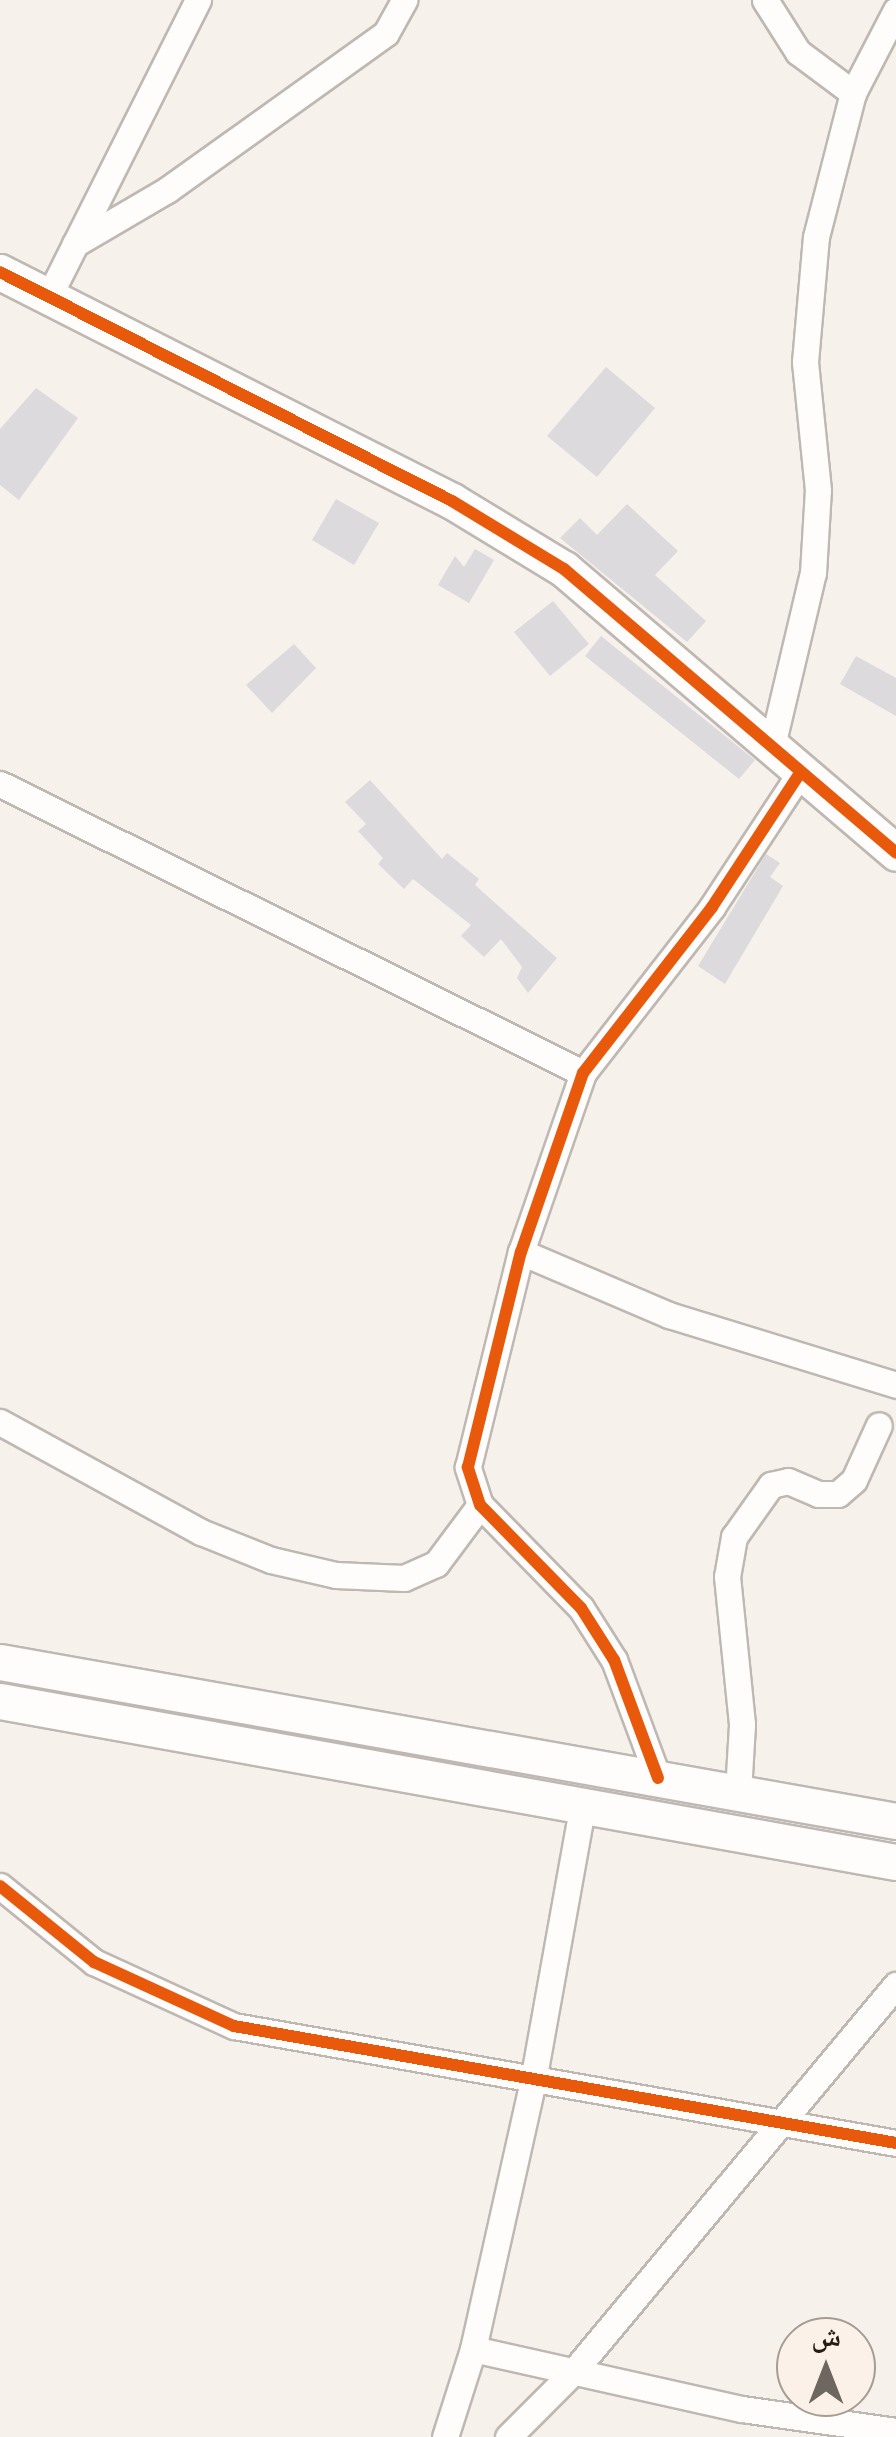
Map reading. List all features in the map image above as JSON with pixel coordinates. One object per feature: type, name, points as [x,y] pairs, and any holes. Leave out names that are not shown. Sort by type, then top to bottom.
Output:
[{"type":"main road","points":[[0,272],[452,501],[564,569],[771,750],[896,852]]},
{"type":"main road","points":[[0,1662],[896,1821]]},
{"type":"main road","points":[[0,1701],[896,1862]]},
{"type":"street","points":[[48,298],[198,0]]},
{"type":"street","points":[[75,244],[167,190],[386,32],[404,0]]},
{"type":"street","points":[[765,0],[798,52],[853,94]]},
{"type":"street","points":[[771,750],[813,573],[818,490],[805,362],[816,237],[853,94],[896,10]]},
{"type":"street","points":[[658,1778],[614,1660],[581,1608],[480,1505],[468,1467],[521,1252],[583,1073],[661,977],[800,773]]},
{"type":"street","points":[[0,784],[583,1073]]},
{"type":"street","points":[[521,1252],[669,1315],[896,1385]]},
{"type":"street","points":[[0,1422],[201,1532],[270,1560],[336,1575],[404,1578],[436,1564],[480,1505]]},
{"type":"street","points":[[738,1792],[742,1724],[727,1577],[734,1537],[771,1484],[788,1481],[818,1494],[838,1494],[854,1480],[879,1425]]},
{"type":"street","points":[[445,2437],[474,2349],[533,2081],[583,1804]]},
{"type":"street","points":[[0,1886],[94,1962],[234,2026],[896,2144]]},
{"type":"street","points":[[508,2437],[574,2371],[784,2124],[896,1984]]},
{"type":"street","points":[[474,2349],[854,2433],[896,2430]]},
{"type":"building","points":[[606,367],[655,408],[597,477],[547,436]]},
{"type":"building","points":[[36,388],[78,418],[19,500],[0,485],[0,429]]},
{"type":"building","points":[[336,499],[379,523],[354,565],[312,540]]},
{"type":"building","points":[[627,504],[678,551],[655,575],[706,621],[687,642],[560,538],[580,518],[597,535]]},
{"type":"building","points":[[475,549],[494,560],[469,603],[438,585],[455,556],[464,567]]},
{"type":"building","points":[[553,601],[589,644],[550,676],[514,632]]},
{"type":"building","points":[[601,636],[755,760],[739,779],[585,656]]},
{"type":"building","points":[[294,644],[316,668],[272,713],[246,685]]},
{"type":"building","points":[[856,656],[896,678],[896,716],[840,684]]},
{"type":"building","points":[[370,780],[442,859],[447,853],[479,879],[475,885],[557,958],[528,993],[517,978],[522,967],[501,939],[484,957],[461,936],[471,925],[413,879],[404,889],[378,864],[383,858],[358,831],[366,824],[345,802]]},
{"type":"building","points":[[766,854],[780,863],[770,877],[783,886],[725,984],[698,966]]},
{"type":"cycle path","points":[[0,272],[452,501],[564,569],[896,853]]},
{"type":"cycle path","points":[[658,1778],[614,1660],[581,1608],[480,1505],[468,1467],[521,1252],[583,1073],[712,907],[800,773]]},
{"type":"cycle path","points":[[0,1886],[94,1962],[234,2026],[896,2143]]}]
